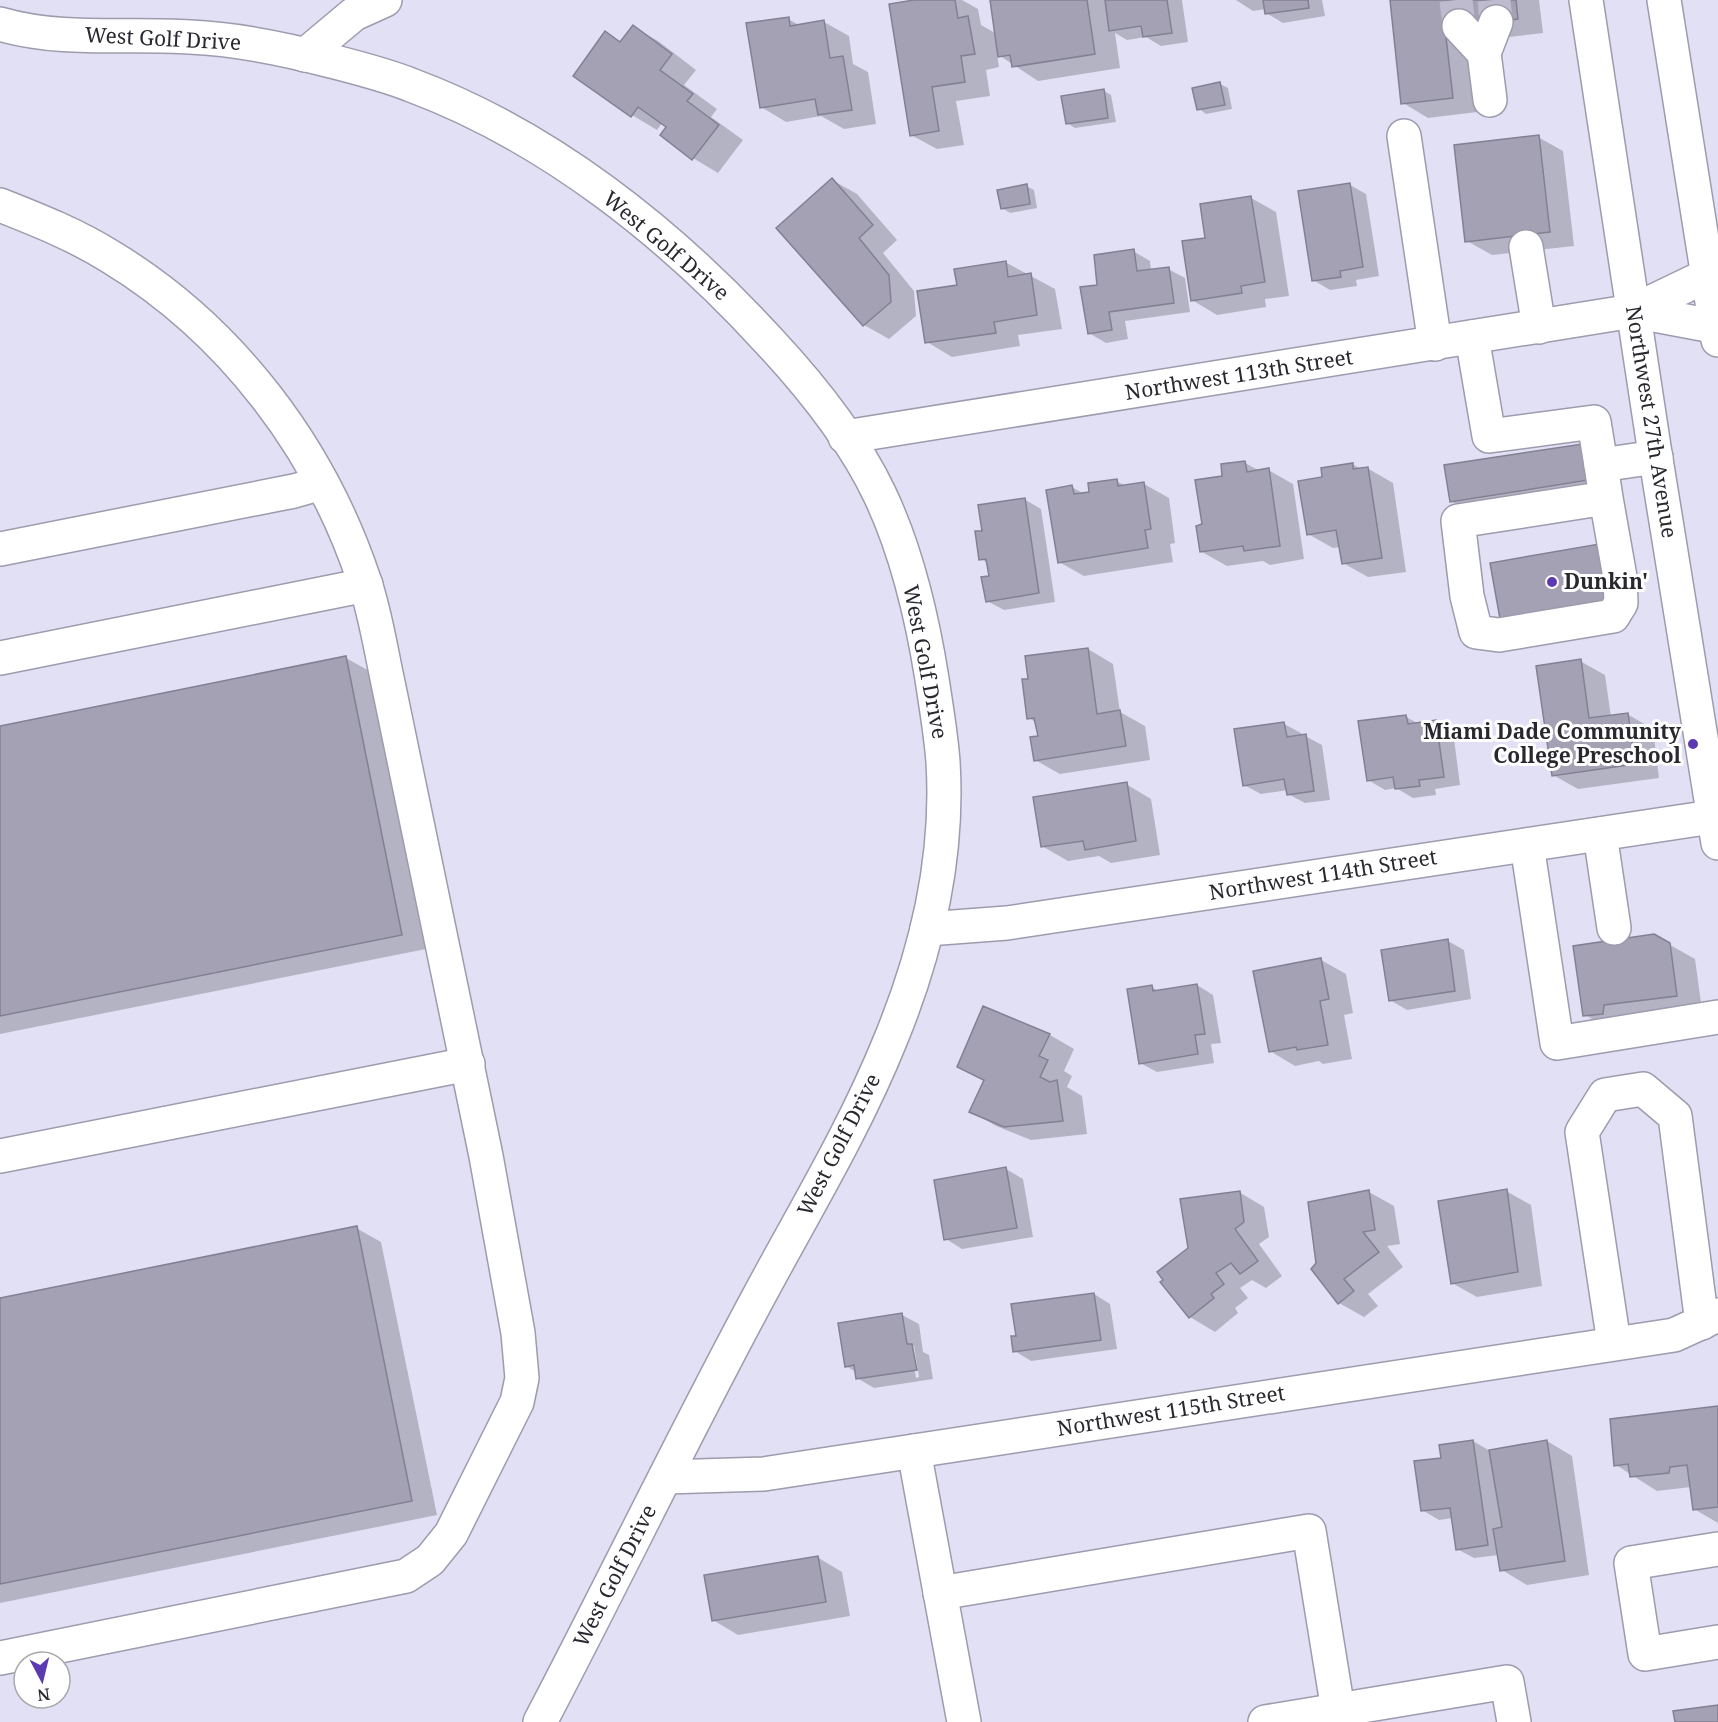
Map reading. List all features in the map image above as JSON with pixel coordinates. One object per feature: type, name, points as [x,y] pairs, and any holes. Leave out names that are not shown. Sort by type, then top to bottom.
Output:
[{"type":"street","points":[[305,55],[354,14],[385,0]]},
{"type":"street","name":"Northwest 27th Avenue","points":[[1586,0],[1656,457],[1716,825]]},
{"type":"street","points":[[1664,0],[1713,275],[1717,332]]},
{"type":"street","points":[[1490,100],[1484,53],[1496,22]]},
{"type":"street","name":"West Golf Drive","points":[[0,24],[40,34],[191,37],[239,41],[305,55],[406,82],[472,110],[518,135],[600,190],[665,242],[742,312],[800,376],[845,437],[875,486],[894,530],[916,600],[929,659],[940,731],[944,784],[938,864],[927,929],[891,1040],[850,1129],[759,1296],[540,1722]]},
{"type":"street","points":[[1459,26],[1484,53]]},
{"type":"street","points":[[1404,136],[1435,344]]},
{"type":"street","points":[[0,205],[58,228],[93,246],[135,272],[183,308],[227,350],[284,419],[322,483],[342,523],[366,585],[387,678],[468,1064],[518,1333],[522,1378],[517,1402],[459,1520],[430,1560],[417,1569],[394,1580],[0,1658]]},
{"type":"street","points":[[1526,247],[1539,327]]},
{"type":"street","name":"Northwest 113th Street","points":[[845,437],[1633,311],[1713,275]]},
{"type":"street","name":"Northwest 113th Street","points":[[1633,311],[1717,332]]},
{"type":"street","points":[[1472,338],[1489,436],[1594,422],[1620,577],[1622,603],[1613,616],[1499,635],[1476,633],[1467,596],[1458,521],[1606,498]]},
{"type":"street","points":[[1601,465],[1656,457]]},
{"type":"street","points":[[0,549],[322,483]]},
{"type":"street","points":[[0,658],[366,585]]},
{"type":"street","name":"Northwest 114th Street","points":[[927,929],[1007,923],[1599,834],[1716,825]]},
{"type":"street","points":[[1599,834],[1614,928]]},
{"type":"street","points":[[1527,845],[1557,1043],[1718,1017]]},
{"type":"street","points":[[0,1156],[468,1064]]},
{"type":"street","points":[[1614,1343],[1582,1132],[1605,1095],[1643,1089],[1675,1116],[1703,1328]]},
{"type":"street","name":"Northwest 115th Street","points":[[666,1477],[764,1474],[1703,1328]]},
{"type":"street","points":[[914,1451],[964,1722]]},
{"type":"street","points":[[940,1593],[1309,1531],[1338,1710]]},
{"type":"street","points":[[1718,1550],[1631,1563],[1645,1654],[1718,1642]]},
{"type":"street","points":[[1265,1722],[1507,1682],[1514,1722]]},
{"type":"building","points":[[914,0],[955,0],[958,18],[968,16],[975,54],[961,56],[965,82],[932,87],[939,131],[910,136],[889,4]]},
{"type":"building","points":[[990,0],[1087,0],[1095,54],[1012,67],[1010,55],[998,57]]},
{"type":"building","points":[[1105,0],[1167,0],[1172,33],[1143,37],[1141,26],[1109,31]]},
{"type":"building","points":[[1263,0],[1308,0],[1309,8],[1265,14]]},
{"type":"building","points":[[1390,0],[1516,0],[1518,19],[1445,28],[1453,98],[1401,104]]},
{"type":"building","points":[[789,17],[790,26],[824,20],[830,58],[843,56],[852,110],[818,115],[815,99],[760,108],[746,23]]},
{"type":"building","points":[[633,25],[672,54],[660,70],[693,94],[687,101],[719,125],[692,160],[660,135],[666,127],[638,107],[631,117],[573,76],[605,31],[620,42]]},
{"type":"building","points":[[1220,82],[1225,105],[1197,110],[1192,88]]},
{"type":"building","points":[[1104,89],[1108,118],[1066,124],[1061,96]]},
{"type":"building","points":[[1539,135],[1550,232],[1465,242],[1454,145]]},
{"type":"building","points":[[832,178],[873,225],[859,238],[889,275],[891,302],[863,326],[776,228]]},
{"type":"building","points":[[1350,183],[1363,267],[1340,271],[1341,277],[1312,281],[1298,191]]},
{"type":"building","points":[[1027,184],[1030,204],[1001,209],[997,190]]},
{"type":"building","points":[[1251,196],[1265,282],[1241,286],[1242,293],[1191,301],[1182,241],[1205,238],[1200,204]]},
{"type":"building","points":[[1134,249],[1137,271],[1169,267],[1174,303],[1109,312],[1112,330],[1088,334],[1080,287],[1097,285],[1094,255]]},
{"type":"building","points":[[1006,261],[1008,277],[1031,273],[1037,315],[994,322],[996,333],[925,343],[917,291],[957,285],[954,269]]},
{"type":"building","points":[[1589,443],[1595,479],[1450,502],[1444,465]]},
{"type":"building","points":[[1245,461],[1247,472],[1269,468],[1280,546],[1244,551],[1243,546],[1200,552],[1196,526],[1202,524],[1195,480],[1222,476],[1221,464]]},
{"type":"building","points":[[1353,463],[1353,469],[1368,467],[1382,558],[1342,564],[1336,530],[1307,535],[1298,481],[1322,477],[1321,468]]},
{"type":"building","points":[[1117,479],[1118,486],[1144,482],[1151,529],[1145,530],[1148,548],[1058,563],[1046,490],[1072,485],[1074,494],[1089,492],[1088,483]]},
{"type":"building","points":[[1025,498],[1039,593],[986,602],[981,577],[989,576],[986,559],[979,560],[975,531],[982,531],[978,505]]},
{"type":"building","points":[[1605,543],[1612,600],[1500,619],[1490,563]]},
{"type":"building","points":[[1088,648],[1097,714],[1120,710],[1126,746],[1034,761],[1030,737],[1038,736],[1034,718],[1027,719],[1022,679],[1028,679],[1025,656]]},
{"type":"building","points":[[346,656],[402,935],[0,1016],[0,726]]},
{"type":"building","points":[[1581,659],[1589,718],[1628,713],[1635,764],[1552,776],[1536,666]]},
{"type":"building","points":[[1406,715],[1408,724],[1436,720],[1444,777],[1419,780],[1420,786],[1395,789],[1393,777],[1367,781],[1358,721]]},
{"type":"building","points":[[1284,722],[1287,737],[1306,734],[1314,791],[1287,795],[1284,779],[1243,786],[1234,729]]},
{"type":"building","points":[[1127,782],[1136,841],[1085,850],[1083,841],[1041,847],[1033,797]]},
{"type":"building","points":[[1654,934],[1670,943],[1677,996],[1604,1005],[1603,1014],[1583,1016],[1573,946]]},
{"type":"building","points":[[1448,939],[1455,991],[1389,1001],[1381,950]]},
{"type":"building","points":[[1321,958],[1329,999],[1320,1001],[1328,1045],[1269,1052],[1253,971]]},
{"type":"building","points":[[1197,984],[1205,1034],[1195,1035],[1198,1054],[1139,1064],[1127,989],[1152,985],[1153,991]]},
{"type":"building","points":[[983,1006],[1050,1034],[1039,1056],[1048,1060],[1040,1077],[1050,1082],[1057,1080],[1063,1121],[1004,1127],[969,1112],[984,1080],[957,1067]]},
{"type":"building","points":[[1006,1167],[1017,1228],[944,1240],[934,1180]]},
{"type":"building","points":[[1507,1189],[1518,1272],[1451,1284],[1438,1201]]},
{"type":"building","points":[[1369,1190],[1375,1230],[1363,1232],[1379,1252],[1344,1279],[1354,1291],[1338,1304],[1311,1269],[1316,1263],[1308,1202]]},
{"type":"building","points":[[1240,1191],[1244,1222],[1235,1229],[1258,1261],[1240,1274],[1231,1263],[1216,1273],[1224,1284],[1211,1294],[1214,1298],[1189,1318],[1160,1282],[1163,1280],[1157,1272],[1188,1248],[1180,1199]]},
{"type":"building","points":[[357,1226],[412,1501],[0,1584],[0,1298]]},
{"type":"building","points":[[1094,1293],[1101,1340],[1013,1352],[1011,1336],[1016,1336],[1011,1304]]},
{"type":"building","points":[[902,1313],[907,1344],[912,1344],[917,1370],[856,1379],[854,1365],[845,1367],[838,1323]]},
{"type":"building","points":[[1718,1406],[1718,1507],[1693,1510],[1687,1465],[1670,1467],[1669,1473],[1630,1477],[1628,1464],[1614,1466],[1610,1419]]},
{"type":"building","points":[[1473,1440],[1488,1545],[1456,1550],[1450,1508],[1421,1511],[1414,1461],[1441,1458],[1439,1445]]},
{"type":"building","points":[[1547,1440],[1565,1561],[1500,1571],[1493,1529],[1502,1527],[1489,1450]]},
{"type":"building","points":[[818,1556],[826,1602],[712,1621],[704,1575]]},
{"type":"building","points":[[1718,1705],[1718,1722],[1675,1722],[1673,1711]]},
{"type":"tunnel","points":[[1456,0],[1459,26]]},
{"type":"tunnel","points":[[1494,0],[1496,22]]},
{"type":"place","name":"Dunkin'","points":[[1552,582]]},
{"type":"place","name":"Miami Dade Community College Preschool","points":[[1693,744]]}]
